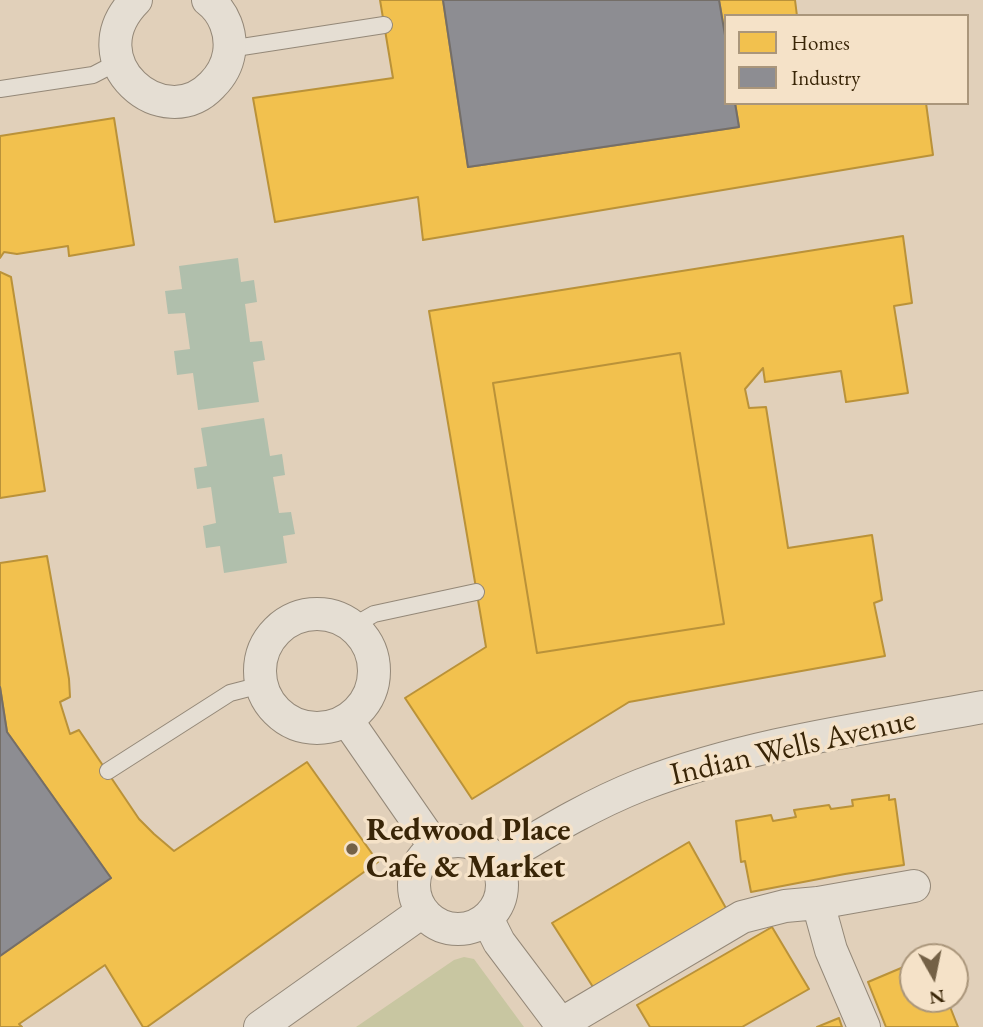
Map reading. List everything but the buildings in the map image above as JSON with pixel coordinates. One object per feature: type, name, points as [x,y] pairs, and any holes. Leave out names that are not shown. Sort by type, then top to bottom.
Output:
[{"type":"street","points":[[136,0],[126,10],[119,25],[115,41],[118,62],[131,85],[144,94],[160,100],[177,101],[193,98],[207,90],[219,78],[227,63],[228,31],[222,16],[208,0]]},
{"type":"street","points":[[313,614],[341,619],[353,626],[365,640],[373,656],[374,675],[370,692],[361,708],[346,720],[321,729],[294,724],[273,708],[261,685],[259,671],[267,643],[286,623],[313,614]]},
{"type":"street","name":"Indian Wells Avenue","points":[[496,862],[593,806],[640,785],[696,765],[754,750],[983,707]]},
{"type":"street","points":[[346,720],[435,847]]},
{"type":"street","points":[[461,841],[486,851],[496,862],[502,885],[500,898],[487,918],[475,926],[460,930],[433,922],[422,912],[415,899],[414,877],[423,857],[435,847],[447,842],[461,841]]},
{"type":"street","points":[[487,918],[499,942],[562,1026],[742,917],[785,906],[914,886]]},
{"type":"street","points":[[818,903],[831,950],[864,1027]]},
{"type":"street","points":[[260,1027],[422,912]]},
{"type":"lane","points":[[229,49],[384,25]]},
{"type":"lane","points":[[0,89],[93,75],[118,62]]},
{"type":"lane","points":[[353,626],[374,614],[477,593]]},
{"type":"lane","points":[[108,771],[230,693],[261,685]]},
{"type":"shaded area","points":[[238,258],[241,282],[254,280],[257,302],[245,304],[250,342],[262,341],[265,360],[253,362],[259,402],[198,410],[193,373],[177,375],[174,351],[190,349],[185,313],[168,314],[165,291],[182,289],[179,266]]},
{"type":"shaded area","points":[[264,418],[270,456],[282,454],[285,475],[273,477],[279,513],[291,512],[295,534],[283,536],[287,563],[224,573],[220,546],[206,548],[203,526],[216,523],[211,487],[197,489],[194,468],[207,466],[201,428]]},
{"type":"shaded area","points":[[464,957],[474,959],[524,1027],[356,1027],[454,960]]},
{"type":"place","name":"Redwood Place Cafe & Market","points":[[352,849]]}]
